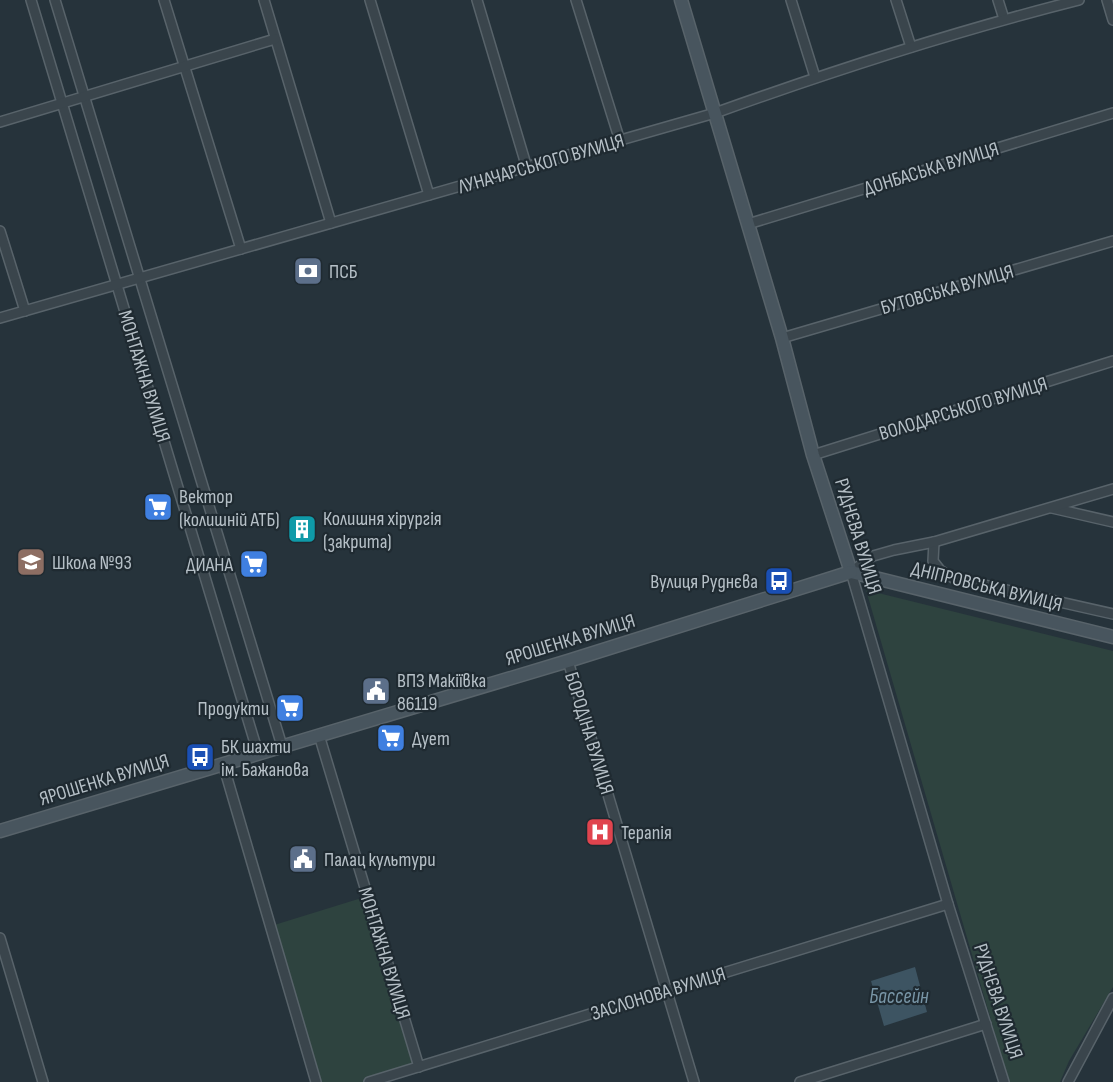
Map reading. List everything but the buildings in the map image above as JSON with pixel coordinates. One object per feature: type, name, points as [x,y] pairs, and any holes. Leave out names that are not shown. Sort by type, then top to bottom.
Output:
[{"type":"street","name":"МОНТАЖНА ВУЛИЦЯ","points":[[31,0],[258,753]]},
{"type":"street","name":"МОНТАЖНА ВУЛИЦЯ","points":[[55,0],[282,746]]},
{"type":"street","points":[[164,0],[242,249]]},
{"type":"street","points":[[264,0],[331,223]]},
{"type":"street","points":[[370,0],[429,195]]},
{"type":"street","points":[[477,0],[527,168]]},
{"type":"street","points":[[576,0],[621,141]]},
{"type":"street","name":"РУДНЄВА ВУЛИЦЯ","points":[[681,0],[782,338],[813,454],[851,572],[948,904],[1004,1082]]},
{"type":"street","points":[[792,0],[815,77]]},
{"type":"street","points":[[896,0],[911,47]]},
{"type":"street","points":[[998,0],[1004,19]]},
{"type":"street","name":"ЛУНАЧАРСЬКОГО ВУЛИЦЯ","points":[[0,318],[621,141],[715,113],[815,77],[911,47],[1004,19],[1079,0]]},
{"type":"street","points":[[1107,0],[1113,20]]},
{"type":"street","points":[[0,122],[275,39]]},
{"type":"street","name":"ДОНБАСЬКА ВУЛИЦЯ","points":[[748,224],[1113,113]]},
{"type":"street","points":[[0,231],[25,311]]},
{"type":"street","name":"БУТОВСЬКА ВУЛИЦЯ","points":[[782,338],[1113,241]]},
{"type":"street","points":[[122,335],[132,332]]},
{"type":"street","name":"ВОЛОДАРСЬКОГО ВУЛИЦЯ","points":[[813,454],[1113,361]]},
{"type":"street","name":"ЯРОШЕНКА ВУЛИЦЯ","points":[[0,831],[568,661],[851,572],[873,556],[894,549],[934,542],[1113,489]]},
{"type":"street","points":[[1049,507],[1113,522]]},
{"type":"street","name":"ДНІПРОВСЬКА ВУЛИЦЯ","points":[[934,542],[933,561],[940,570],[953,578],[1113,614]]},
{"type":"street","name":"ДНІПРОВСЬКА ВУЛИЦЯ","points":[[851,572],[1113,637]]},
{"type":"street","name":"БОРОДІНА ВУЛИЦЯ","points":[[568,661],[694,1082]]},
{"type":"street","name":"МОНТАЖНА ВУЛИЦЯ","points":[[319,735],[419,1067]]},
{"type":"street","points":[[223,764],[316,1082]]},
{"type":"street","name":"ЗАСЛОНОВА ВУЛИЦЯ","points":[[369,1082],[948,904]]},
{"type":"street","points":[[0,938],[44,1082]]},
{"type":"street","points":[[1068,1082],[1113,998]]},
{"type":"street","points":[[800,1082],[986,1024]]},
{"type":"green space","points":[[866,590],[1113,651],[1113,987],[1069,1061],[1060,1082],[1009,1082]]},
{"type":"green space","points":[[368,896],[419,1067],[369,1082],[316,1082],[271,926]]},
{"type":"water","name":"Бассейн","points":[[915,967],[927,1012],[884,1026],[871,981]]},
{"type":"place","name":"ПСБ","points":[[308,271]]},
{"type":"place","name":"Вектор (колишній АТБ)","points":[[158,507]]},
{"type":"place","name":"Колишня хірургія (закрита)","points":[[302,529]]},
{"type":"place","name":"Школа №93","points":[[31,562]]},
{"type":"place","name":"ДИАНА","points":[[254,564]]},
{"type":"place","name":"Вулиця Руднєва","points":[[779,581]]},
{"type":"place","name":"ВПЗ Макіївка 86119","points":[[376,691]]},
{"type":"place","name":"Продукти","points":[[290,708]]},
{"type":"place","name":"Дует","points":[[391,738]]},
{"type":"place","name":"БК шахти ім. Бажанова","points":[[200,757]]},
{"type":"place","name":"Терапія","points":[[600,832]]},
{"type":"place","name":"Палац культури","points":[[303,859]]}]
